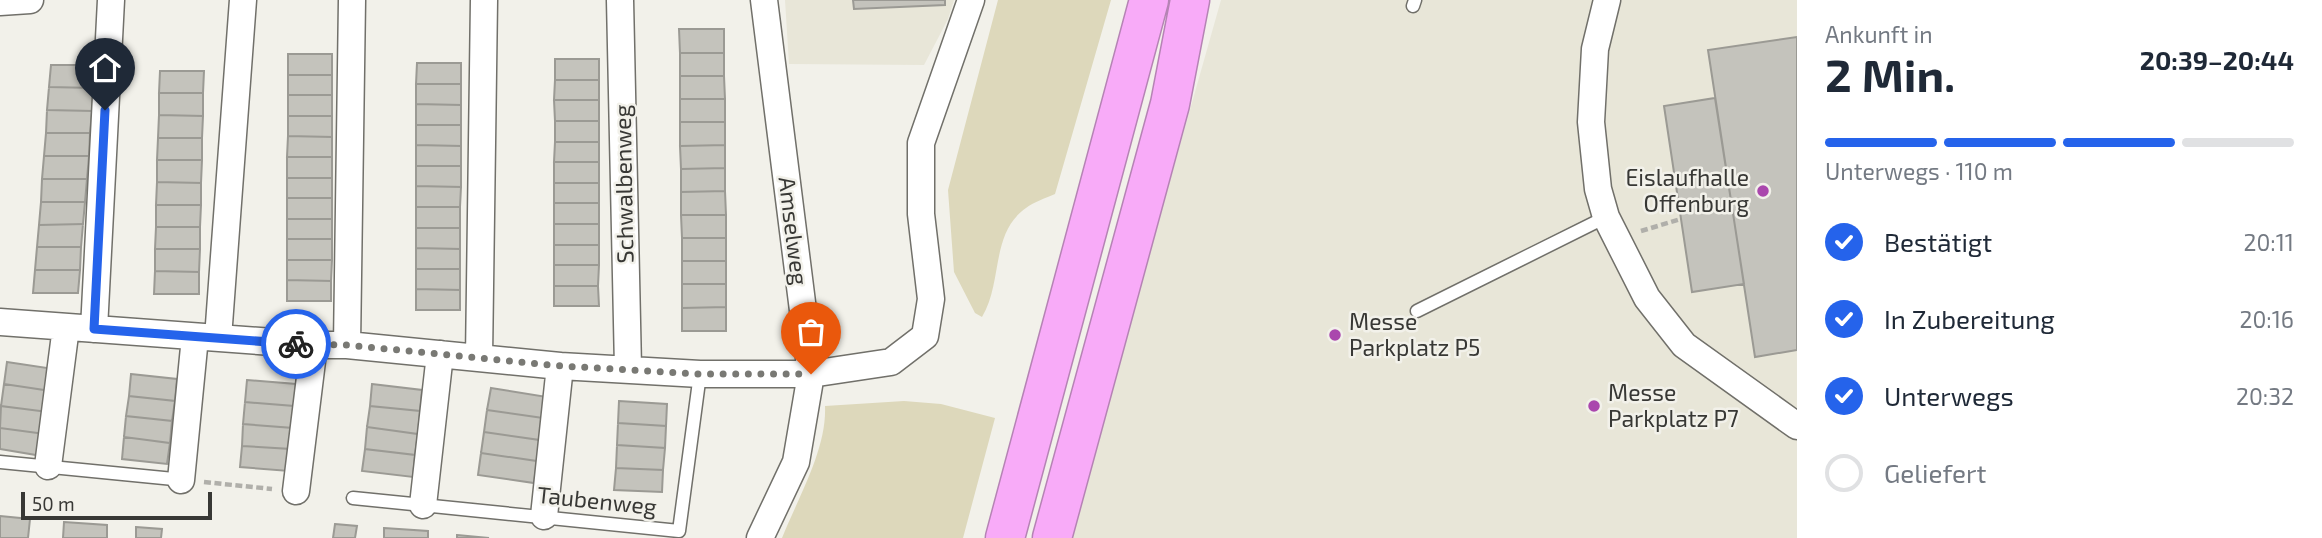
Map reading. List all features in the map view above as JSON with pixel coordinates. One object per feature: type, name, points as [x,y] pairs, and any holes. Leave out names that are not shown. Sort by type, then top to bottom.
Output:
[{"type":"highway","points":[[1005,538],[1149,0]]},
{"type":"highway","points":[[1052,538],[1170,104],[1190,0]]},
{"type":"street","points":[[0,2],[30,0]]},
{"type":"street","points":[[94,329],[111,0]]},
{"type":"street","points":[[183,480],[207,337],[243,0]]},
{"type":"street","points":[[347,345],[352,0]]},
{"type":"street","points":[[478,358],[484,0]]},
{"type":"street","name":"Schwalbenweg","points":[[620,0],[628,368]]},
{"type":"street","name":"Amselweg","points":[[760,538],[796,462],[811,374],[764,0]]},
{"type":"street","points":[[0,322],[314,345],[347,345],[561,366],[700,374],[811,374],[891,362],[925,336],[931,299],[921,214],[921,143],[971,0]]},
{"type":"street","points":[[1607,0],[1595,49],[1591,122],[1598,189],[1611,227],[1647,298],[1684,345],[1797,426]]},
{"type":"street","points":[[48,466],[66,327]]},
{"type":"street","points":[[296,491],[314,345]]},
{"type":"street","points":[[423,505],[440,355]]},
{"type":"street","points":[[544,516],[561,366]]},
{"type":"lane","points":[[1417,311],[1611,227]]},
{"type":"lane","name":"Taubenweg","points":[[353,498],[679,531],[700,374]]},
{"type":"lane","points":[[0,461],[183,480]]},
{"type":"path","points":[[1611,227],[1681,219]]},
{"type":"shaded area","points":[[785,0],[954,0],[948,19],[924,65],[789,64]]},
{"type":"shaded area","points":[[998,0],[1111,0],[1055,194],[1026,208],[1015,218],[1007,231],[993,289],[982,317],[975,313],[954,272],[948,190]]},
{"type":"shaded area","points":[[1221,0],[1797,0],[1797,538],[1069,538]]},
{"type":"shaded area","points":[[904,401],[941,404],[995,418],[963,538],[782,538],[816,456],[825,406]]},
{"type":"building","points":[[853,0],[945,0],[945,5],[854,9]]},
{"type":"building","points":[[679,29],[724,29],[724,53],[680,53]]},
{"type":"building","name":"Eislaufhalle Offenburg","points":[[1797,37],[1797,350],[1755,357],[1708,50]]},
{"type":"building","points":[[680,53],[724,53],[724,76],[680,76]]},
{"type":"building","points":[[288,54],[332,54],[332,75],[288,75]]},
{"type":"building","points":[[555,59],[599,59],[599,80],[555,80]]},
{"type":"building","points":[[417,63],[461,63],[461,84],[416,84]]},
{"type":"building","points":[[51,65],[95,65],[94,88],[49,87]]},
{"type":"building","points":[[160,71],[204,71],[203,93],[159,93]]},
{"type":"building","points":[[288,75],[332,75],[332,95],[288,95]]},
{"type":"building","points":[[680,76],[724,76],[725,99],[680,99]]},
{"type":"building","points":[[555,80],[599,80],[599,100],[554,100]]},
{"type":"building","points":[[416,84],[461,84],[461,105],[416,104]]},
{"type":"building","points":[[49,87],[94,88],[92,111],[47,110]]},
{"type":"building","points":[[159,93],[203,93],[203,116],[159,115]]},
{"type":"building","points":[[288,95],[332,95],[332,116],[288,116]]},
{"type":"building","points":[[1715,98],[1744,284],[1692,292],[1664,106]]},
{"type":"building","points":[[680,99],[725,99],[725,122],[680,122]]},
{"type":"building","points":[[554,100],[599,100],[599,121],[555,121]]},
{"type":"building","points":[[416,104],[461,105],[461,125],[416,125]]},
{"type":"building","points":[[47,110],[92,111],[90,133],[46,133]]},
{"type":"building","points":[[159,115],[203,116],[202,138],[158,138]]},
{"type":"building","points":[[288,116],[332,116],[332,137],[288,136]]},
{"type":"building","points":[[555,121],[599,121],[599,142],[555,142]]},
{"type":"building","points":[[680,122],[725,122],[725,145],[680,146]]},
{"type":"building","points":[[416,125],[461,125],[461,146],[416,145]]},
{"type":"building","points":[[46,133],[90,133],[89,156],[44,156]]},
{"type":"building","points":[[288,136],[332,137],[332,157],[287,157]]},
{"type":"building","points":[[158,138],[202,138],[202,160],[157,160]]},
{"type":"building","points":[[555,142],[599,142],[599,162],[554,162]]},
{"type":"building","points":[[416,145],[461,146],[461,166],[416,166]]},
{"type":"building","points":[[725,145],[725,168],[681,169],[680,146]]},
{"type":"building","points":[[44,156],[89,156],[87,179],[42,179]]},
{"type":"building","points":[[287,157],[332,157],[332,178],[287,178]]},
{"type":"building","points":[[157,160],[202,160],[201,183],[157,182]]},
{"type":"building","points":[[554,162],[599,162],[599,183],[554,183]]},
{"type":"building","points":[[416,166],[461,166],[461,187],[416,186]]},
{"type":"building","points":[[725,168],[725,191],[681,192],[681,169]]},
{"type":"building","points":[[287,178],[332,178],[332,198],[287,198]]},
{"type":"building","points":[[42,179],[87,179],[85,202],[41,202]]},
{"type":"building","points":[[157,182],[201,183],[201,205],[156,205]]},
{"type":"building","points":[[554,183],[599,183],[599,203],[554,203]]},
{"type":"building","points":[[416,186],[461,187],[460,207],[416,207]]},
{"type":"building","points":[[725,191],[726,215],[681,215],[681,192]]},
{"type":"building","points":[[287,198],[332,198],[332,219],[287,219]]},
{"type":"building","points":[[41,202],[85,202],[83,224],[39,225]]},
{"type":"building","points":[[554,203],[599,203],[599,224],[554,224]]},
{"type":"building","points":[[156,205],[201,205],[200,227],[156,227]]},
{"type":"building","points":[[416,207],[460,207],[460,228],[416,228]]},
{"type":"building","points":[[681,215],[726,215],[726,238],[682,238]]},
{"type":"building","points":[[287,219],[332,219],[332,239],[287,239]]},
{"type":"building","points":[[83,224],[81,247],[37,247],[39,225]]},
{"type":"building","points":[[554,224],[599,224],[599,245],[554,245]]},
{"type":"building","points":[[156,227],[200,227],[200,249],[155,249]]},
{"type":"building","points":[[416,228],[460,228],[460,249],[416,248]]},
{"type":"building","points":[[682,238],[726,238],[726,261],[682,261]]},
{"type":"building","points":[[287,239],[332,239],[332,260],[287,260]]},
{"type":"building","points":[[554,245],[599,245],[599,265],[554,265]]},
{"type":"building","points":[[37,247],[81,247],[80,270],[35,270]]},
{"type":"building","points":[[416,248],[460,249],[460,269],[416,269]]},
{"type":"building","points":[[155,249],[200,249],[199,272],[155,271]]},
{"type":"building","points":[[287,260],[332,260],[331,281],[287,280]]},
{"type":"building","points":[[682,261],[726,261],[726,284],[682,284]]},
{"type":"building","points":[[554,265],[599,265],[598,286],[554,286]]},
{"type":"building","points":[[416,269],[460,269],[460,290],[416,289]]},
{"type":"building","points":[[35,270],[80,270],[78,293],[33,293]]},
{"type":"building","points":[[155,271],[199,272],[199,294],[154,294]]},
{"type":"building","points":[[287,280],[331,281],[331,301],[287,301]]},
{"type":"building","points":[[682,284],[726,284],[726,307],[682,308]]},
{"type":"building","points":[[554,286],[598,286],[599,306],[554,306]]},
{"type":"building","points":[[416,289],[460,290],[460,310],[416,310]]},
{"type":"building","points":[[726,307],[726,331],[682,331],[682,308]]},
{"type":"building","points":[[7,362],[54,369],[51,391],[4,384]]},
{"type":"building","points":[[131,374],[177,379],[175,401],[129,396]]},
{"type":"building","points":[[247,380],[296,384],[294,406],[245,402]]},
{"type":"building","points":[[4,384],[51,391],[48,412],[1,406]]},
{"type":"building","points":[[372,384],[422,390],[420,411],[370,406]]},
{"type":"building","points":[[491,388],[547,397],[543,418],[487,410]]},
{"type":"building","points":[[129,396],[175,401],[172,421],[126,416]]},
{"type":"building","points":[[619,401],[667,404],[666,426],[618,423]]},
{"type":"building","points":[[245,402],[294,406],[293,428],[243,424]]},
{"type":"building","points":[[1,406],[48,412],[45,434],[0,428]]},
{"type":"building","points":[[370,406],[420,411],[418,434],[367,427]]},
{"type":"building","points":[[487,410],[543,418],[540,440],[484,432]]},
{"type":"building","points":[[126,416],[172,421],[170,443],[124,437]]},
{"type":"building","points":[[618,423],[666,426],[665,448],[617,445]]},
{"type":"building","points":[[243,424],[293,428],[291,449],[242,446]]},
{"type":"building","points":[[367,427],[418,434],[415,455],[365,449]]},
{"type":"building","points":[[0,428],[45,434],[42,456],[0,449]]},
{"type":"building","points":[[484,432],[540,440],[537,461],[481,453]]},
{"type":"building","points":[[124,437],[170,443],[167,464],[122,459]]},
{"type":"building","points":[[617,445],[665,448],[663,470],[616,468]]},
{"type":"building","points":[[242,446],[291,449],[289,471],[240,467]]},
{"type":"building","points":[[365,449],[415,455],[413,477],[362,471]]},
{"type":"building","points":[[481,453],[537,461],[534,483],[478,475]]},
{"type":"building","points":[[616,468],[663,470],[662,492],[614,490]]},
{"type":"building","points":[[0,516],[30,519],[28,538],[0,538]]},
{"type":"building","points":[[64,522],[107,525],[107,538],[63,538]]},
{"type":"building","points":[[335,524],[357,526],[355,538],[333,538]]},
{"type":"building","points":[[136,527],[162,529],[161,538],[136,538]]},
{"type":"building","points":[[384,528],[428,531],[428,538],[384,538]]},
{"type":"building","points":[[457,535],[489,538],[457,538]]},
{"type":"way so far","points":[[296,344],[347,345],[561,366],[700,374],[811,374]]},
{"type":"place","name":"Eislaufhalle Offenburg","points":[[1763,191]]},
{"type":"place","name":"Messe Parkplatz P5","points":[[1335,335]]},
{"type":"place","name":"Messe Parkplatz P7","points":[[1594,406]]},
{"type":"route","points":[[105,110],[94,329],[296,344]]}]
